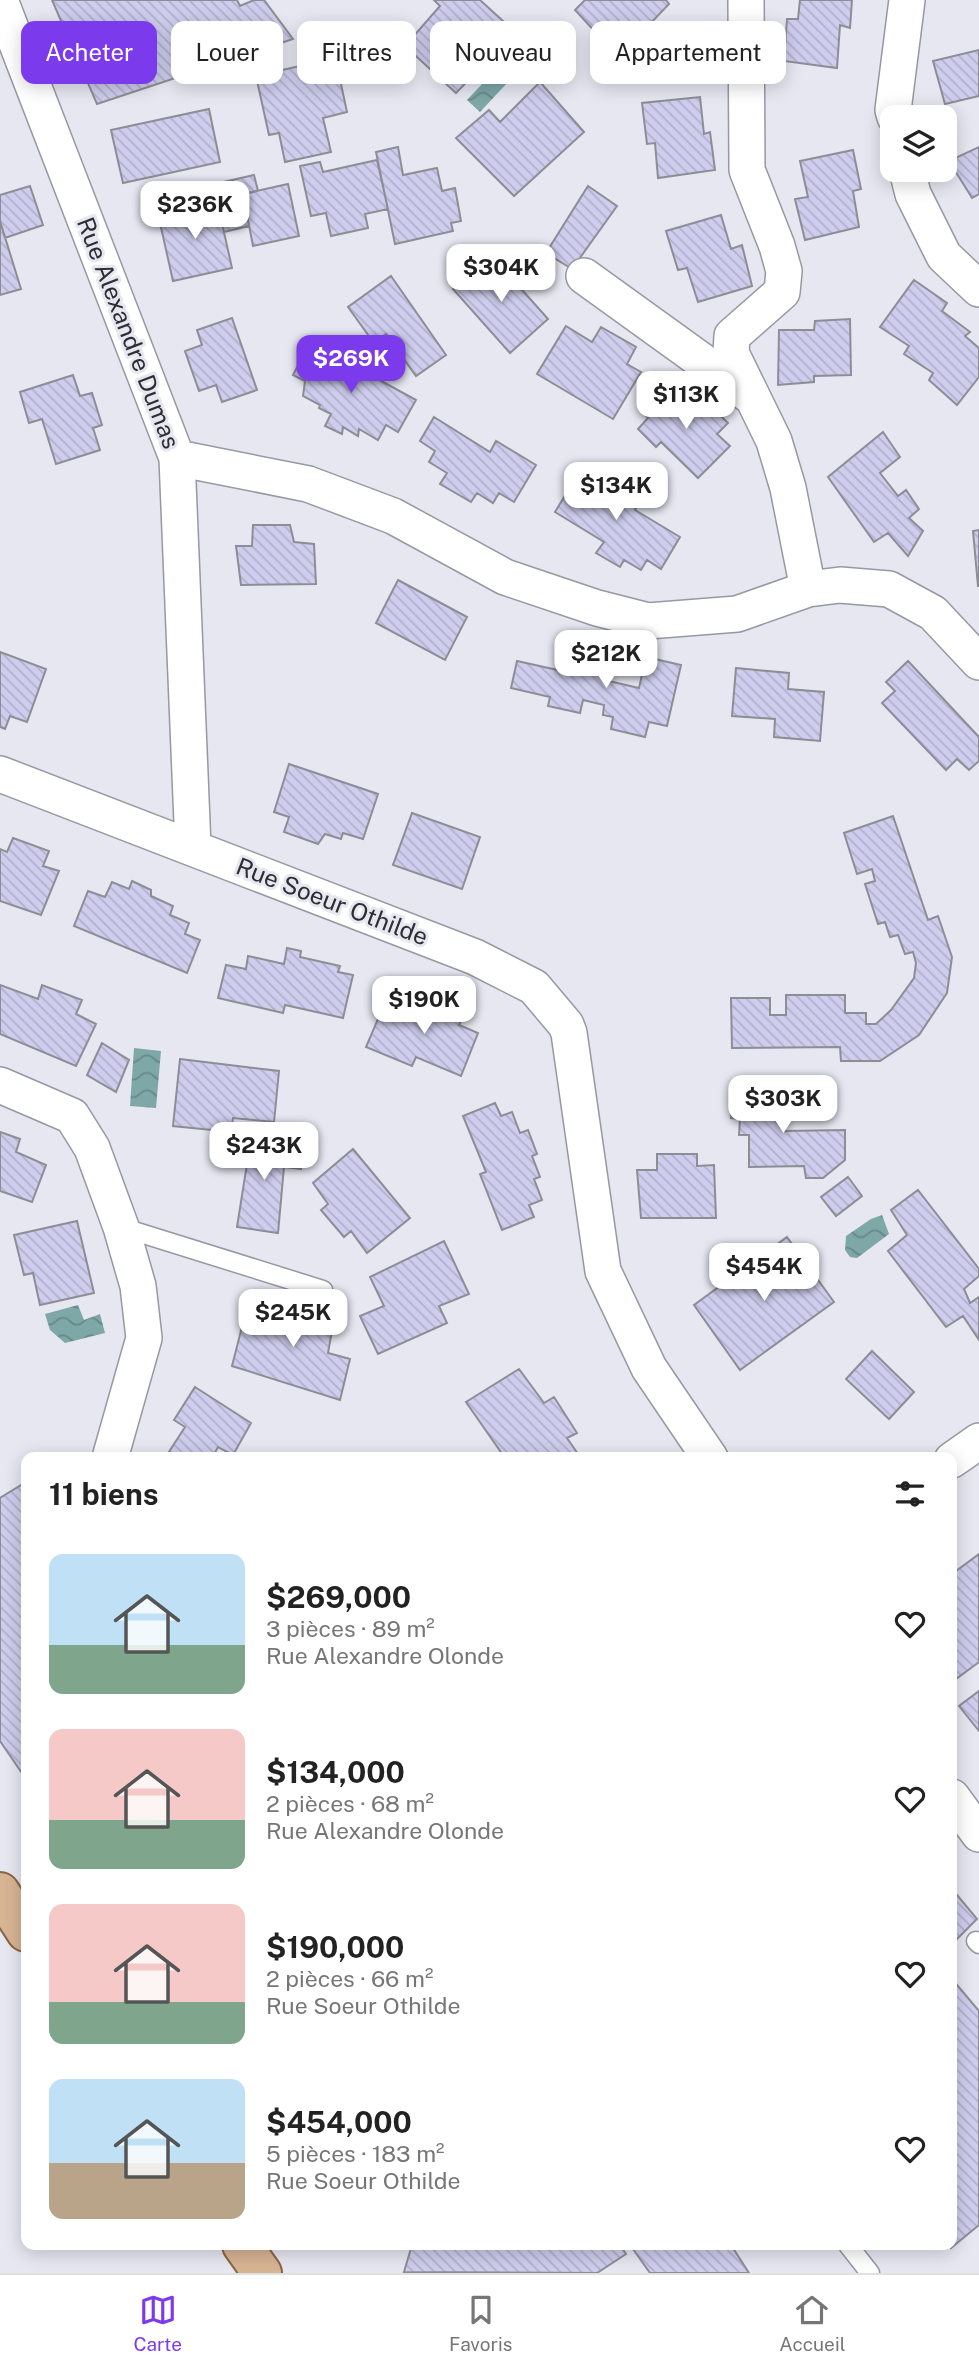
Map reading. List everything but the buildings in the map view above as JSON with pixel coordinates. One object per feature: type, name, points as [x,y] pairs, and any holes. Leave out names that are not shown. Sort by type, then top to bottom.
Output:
[{"type":"main road","points":[[0,1892],[21,1924]]},
{"type":"main road","points":[[246,2250],[262,2273]]},
{"type":"street","name":"Rue Alexandre Dumas","points":[[0,0],[177,458],[193,848]]},
{"type":"street","points":[[746,0],[747,170],[784,271],[782,292],[732,336],[731,353],[774,441],[788,488],[808,589]]},
{"type":"street","points":[[894,105],[907,0]]},
{"type":"street","points":[[910,182],[913,194],[944,256],[979,289]]},
{"type":"street","points":[[584,276],[755,400]]},
{"type":"street","points":[[177,458],[308,484],[393,516],[505,577],[597,608],[648,621],[737,614],[808,589],[840,584],[889,589],[933,612],[979,662]]},
{"type":"street","name":"Rue Soeur Othilde","points":[[0,774],[475,957],[534,987],[566,1025],[569,1033],[603,1271],[649,1368],[706,1452]]},
{"type":"street","points":[[0,1085],[72,1116],[92,1148],[121,1227],[138,1286],[144,1338],[112,1452]]},
{"type":"street","points":[[957,1456],[979,1441]]},
{"type":"street","points":[[957,1804],[979,1833]]},
{"type":"lane","points":[[121,1227],[323,1290]]},
{"type":"lane","points":[[852,2250],[870,2273]]},
{"type":"water","points":[[482,84],[506,84],[480,112],[467,100]]},
{"type":"water","points":[[134,1048],[161,1051],[156,1108],[130,1106]]},
{"type":"water","points":[[882,1215],[889,1234],[857,1258],[850,1257],[845,1250],[846,1236]]},
{"type":"water","points":[[78,1305],[84,1320],[100,1314],[105,1333],[65,1343],[50,1330],[45,1314]]}]
